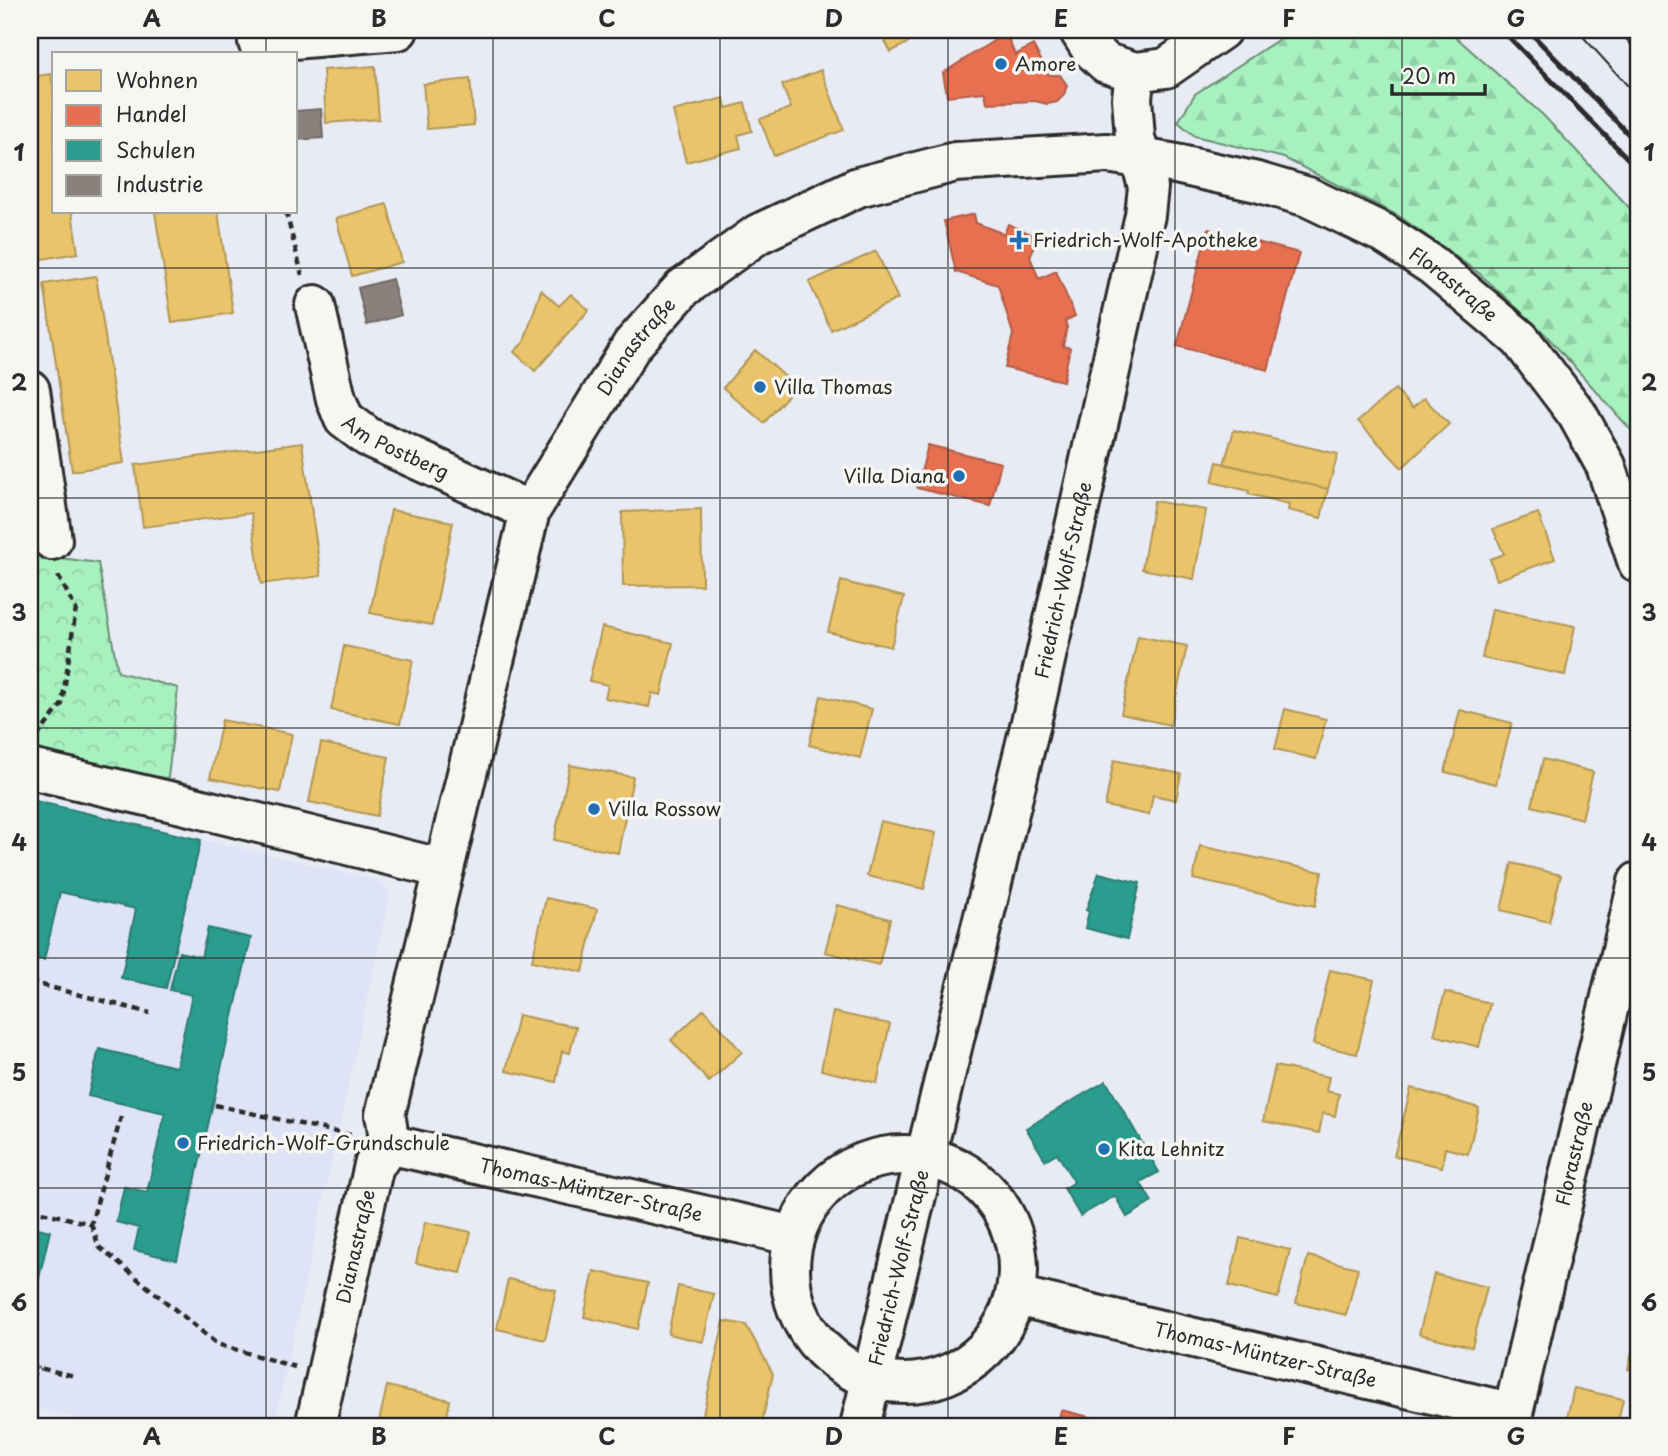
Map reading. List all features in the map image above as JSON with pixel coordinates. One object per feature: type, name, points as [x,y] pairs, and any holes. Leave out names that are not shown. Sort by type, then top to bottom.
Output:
[{"type":"street","points":[[257,30],[258,42],[398,30]]},
{"type":"street","points":[[1079,30],[1091,49],[1106,63],[1135,72],[1166,68],[1221,30]]},
{"type":"street","name":"Friedrich-Wolf-Straße","points":[[860,1426],[1033,713],[1145,215],[1148,187],[1135,138],[1132,98],[1135,72]]},
{"type":"street","name":"Dianastraße","points":[[314,1426],[374,1165],[384,1155],[377,1142],[389,1132],[385,1115],[530,511],[632,345],[684,288],[758,234],[858,187],[955,162],[1107,153],[1141,158]]},
{"type":"street","name":"Florastraße","points":[[1141,158],[1257,182],[1308,197],[1383,233],[1432,265],[1520,338],[1577,414],[1622,467],[1638,563]]},
{"type":"street","name":"Am Postberg","points":[[315,305],[336,399],[344,418],[368,437],[530,511]]},
{"type":"street","points":[[30,390],[52,540]]},
{"type":"street","points":[[30,769],[444,869]]},
{"type":"street","name":"Florastraße","points":[[1511,1420],[1638,882]]},
{"type":"street","name":"Thomas-Müntzer-Straße","points":[[377,1142],[795,1236]]},
{"type":"street","name":"Friedrich-Wolf-Straße","points":[[896,1155],[926,1157],[955,1166],[981,1183],[1000,1207],[1014,1235],[1019,1265],[1016,1296],[998,1335],[967,1365],[948,1375],[927,1381],[907,1383],[871,1378],[846,1367],[823,1349],[804,1324],[793,1296],[790,1266],[795,1236],[806,1210],[822,1189],[844,1171],[869,1160],[896,1155]]},
{"type":"street","name":"Thomas-Müntzer-Straße","points":[[1016,1296],[1511,1420]]},
{"type":"path","points":[[287,214],[306,289],[315,305]]},
{"type":"path","points":[[30,746],[62,705],[76,609],[56,571],[52,540]]},
{"type":"path","points":[[30,982],[150,1013]]},
{"type":"path","points":[[215,1105],[377,1142]]},
{"type":"path","points":[[121,1117],[91,1224],[99,1247],[217,1344],[326,1376]]},
{"type":"path","points":[[30,1209],[91,1224]]},
{"type":"path","points":[[30,1366],[75,1377]]},
{"type":"path","points":[[30,1377],[40,1368]]},
{"type":"shaded area","name":"Friedrich-Wolf-Grundschule","points":[[30,799],[380,881],[390,894],[274,1426],[108,1426],[30,1407]]},
{"type":"green space","points":[[1293,30],[1448,30],[1543,115],[1638,217],[1638,438],[1545,334],[1480,274],[1399,216],[1284,158],[1195,136],[1178,122],[1195,94]]},
{"type":"green space","points":[[30,554],[98,563],[118,672],[178,688],[164,814],[30,783]]},
{"type":"building: Wohnen","points":[[879,30],[931,30],[891,52]]},
{"type":"building: Wohnen","points":[[375,66],[379,119],[326,123],[323,70]]},
{"type":"building: Wohnen","points":[[821,70],[844,130],[774,156],[760,119],[791,108],[782,85]]},
{"type":"building: Wohnen","points":[[51,74],[52,214],[72,214],[78,253],[30,261],[30,77]]},
{"type":"building: Wohnen","points":[[470,79],[474,125],[427,129],[423,84]]},
{"type":"building: Wohnen","points":[[724,98],[726,108],[745,103],[752,131],[738,135],[741,148],[686,162],[673,111]]},
{"type":"building: Wohnen","points":[[387,204],[402,262],[352,276],[336,218]]},
{"type":"building: Wohnen","points":[[155,214],[218,214],[233,313],[172,323]]},
{"type":"building: Wohnen","points":[[876,251],[898,299],[831,330],[809,282]]},
{"type":"building: Wohnen","points":[[96,276],[124,463],[72,471],[44,284]]},
{"type":"building: Wohnen","points":[[541,290],[559,306],[571,294],[589,310],[535,371],[514,352],[524,342]]},
{"type":"building: Wohnen","name":"Villa Thomas","points":[[755,350],[796,386],[764,423],[723,388]]},
{"type":"building: Wohnen","points":[[1395,389],[1412,408],[1424,398],[1449,424],[1402,468],[1358,421]]},
{"type":"building: Wohnen","points":[[1234,430],[1338,454],[1328,489],[1224,464]]},
{"type":"building: Wohnen","points":[[302,443],[321,576],[261,584],[251,513],[143,527],[135,465]]},
{"type":"building: Wohnen","points":[[1217,462],[1328,489],[1321,518],[1288,510],[1289,504],[1212,482]]},
{"type":"building: Wohnen","points":[[1154,501],[1206,510],[1194,579],[1142,569]]},
{"type":"building: Wohnen","points":[[701,509],[702,585],[623,586],[622,512]]},
{"type":"building: Wohnen","points":[[391,510],[453,522],[432,625],[370,613]]},
{"type":"building: Wohnen","points":[[1538,513],[1555,559],[1497,580],[1490,559],[1504,554],[1493,529]]},
{"type":"building: Wohnen","points":[[841,581],[904,597],[891,647],[828,632]]},
{"type":"building: Wohnen","points":[[1492,609],[1575,626],[1565,675],[1482,658]]},
{"type":"building: Wohnen","points":[[602,627],[673,643],[661,695],[652,693],[649,707],[605,698],[608,685],[589,681]]},
{"type":"building: Wohnen","points":[[1138,636],[1187,646],[1170,725],[1121,714]]},
{"type":"building: Wohnen","points":[[344,646],[413,660],[400,724],[331,710]]},
{"type":"building: Wohnen","points":[[821,696],[872,709],[860,758],[809,745]]},
{"type":"building: Wohnen","points":[[1285,709],[1326,719],[1316,759],[1275,749]]},
{"type":"building: Wohnen","points":[[1460,710],[1512,723],[1496,784],[1445,772]]},
{"type":"building: Wohnen","points":[[222,720],[292,734],[280,792],[210,778]]},
{"type":"building: Wohnen","points":[[321,743],[389,757],[377,816],[309,802]]},
{"type":"building: Wohnen","points":[[1543,759],[1593,772],[1582,819],[1532,806]]},
{"type":"building: Wohnen","points":[[1114,760],[1181,774],[1176,800],[1153,795],[1149,815],[1105,806]]},
{"type":"building: Wohnen","name":"Villa Rossow","points":[[570,765],[633,777],[618,853],[554,840]]},
{"type":"building: Wohnen","points":[[880,821],[936,833],[924,889],[867,876]]},
{"type":"building: Wohnen","points":[[1200,846],[1322,872],[1315,906],[1193,879]]},
{"type":"building: Wohnen","points":[[1512,863],[1561,875],[1549,922],[1501,910]]},
{"type":"building: Wohnen","points":[[546,898],[597,909],[583,972],[532,961]]},
{"type":"building: Wohnen","points":[[837,905],[890,919],[879,965],[825,952]]},
{"type":"building: Wohnen","points":[[1330,970],[1374,980],[1357,1054],[1313,1044]]},
{"type":"building: Wohnen","points":[[1445,992],[1490,1003],[1479,1047],[1434,1035]]},
{"type":"building: Wohnen","points":[[704,1009],[742,1052],[709,1082],[671,1040]]},
{"type":"building: Wohnen","points":[[833,1012],[890,1024],[877,1083],[821,1070]]},
{"type":"building: Wohnen","points":[[518,1015],[576,1027],[570,1053],[562,1051],[556,1082],[506,1071]]},
{"type":"building: Wohnen","points":[[1275,1066],[1329,1077],[1326,1091],[1339,1094],[1335,1116],[1323,1113],[1319,1133],[1263,1121]]},
{"type":"building: Wohnen","points":[[1411,1088],[1479,1108],[1468,1154],[1445,1148],[1442,1167],[1394,1156]]},
{"type":"building: Wohnen","points":[[425,1222],[471,1232],[461,1273],[416,1263]]},
{"type":"building: Wohnen","points":[[1240,1238],[1290,1250],[1278,1298],[1229,1286]]},
{"type":"building: Wohnen","points":[[1308,1256],[1358,1268],[1346,1315],[1296,1303]]},
{"type":"building: Wohnen","points":[[594,1271],[648,1283],[638,1329],[584,1317]]},
{"type":"building: Wohnen","points":[[1434,1274],[1487,1287],[1472,1347],[1419,1334]]},
{"type":"building: Wohnen","points":[[508,1279],[556,1290],[545,1340],[497,1329]]},
{"type":"building: Wohnen","points":[[678,1286],[714,1294],[703,1342],[668,1334]]},
{"type":"building: Wohnen","points":[[724,1321],[746,1325],[773,1374],[761,1426],[736,1426],[702,1419]]},
{"type":"building: Wohnen","points":[[1638,1326],[1638,1372],[1628,1369]]},
{"type":"building: Wohnen","points":[[387,1386],[450,1400],[445,1426],[378,1426]]},
{"type":"building: Wohnen","points":[[1574,1388],[1623,1399],[1617,1426],[1565,1426]]},
{"type":"building: Handel","name":"Amore","points":[[1006,33],[1015,55],[1033,45],[1049,75],[1060,75],[1067,85],[1064,95],[1057,102],[1047,104],[1035,101],[987,103],[985,92],[947,96],[943,73]]},
{"type":"building: Handel","points":[[974,214],[976,223],[1004,234],[1008,224],[1038,237],[1030,257],[1039,279],[1056,271],[1075,316],[1065,321],[1067,327],[1063,346],[1070,348],[1063,381],[1005,368],[1013,334],[998,285],[956,272],[944,221]]},
{"type":"building: Handel","points":[[1208,229],[1299,253],[1268,370],[1177,346]]},
{"type":"building: Handel","name":"Villa Diana","points":[[928,445],[1001,463],[990,506],[917,488]]},
{"type":"building: Handel","points":[[1061,1410],[1098,1419],[1097,1426],[1057,1426]]},
{"type":"building: Schulen","points":[[31,800],[201,840],[166,988],[121,978],[136,909],[60,892],[44,960],[30,956]]},
{"type":"building: Schulen","points":[[1099,873],[1140,883],[1127,939],[1085,928],[1089,911],[1086,910]]},
{"type":"building: Schulen","points":[[208,928],[251,938],[177,1260],[134,1250],[139,1228],[116,1222],[124,1187],[147,1192],[165,1113],[88,1096],[99,1049],[176,1067],[192,995],[170,990],[179,952],[201,957]]},
{"type":"building: Schulen","points":[[1106,1081],[1159,1172],[1140,1182],[1152,1202],[1127,1217],[1115,1196],[1080,1216],[1064,1188],[1074,1182],[1057,1153],[1045,1160],[1026,1128]]},
{"type":"building: Schulen","points":[[30,1226],[50,1231],[30,1317]]},
{"type":"building: Industrie","points":[[321,109],[323,138],[298,140],[298,111]]},
{"type":"building: Industrie","points":[[392,279],[401,315],[367,325],[358,288]]},
{"type":"tram line","points":[[1577,30],[1638,97]]},
{"type":"tram line","points":[[1619,30],[1638,53]]},
{"type":"railway","points":[[1502,30],[1638,169]]},
{"type":"railway","points":[[1528,30],[1638,144]]},
{"type":"place","name":"Amore","points":[[1001,64]]},
{"type":"place","name":"Friedrich-Wolf-Apotheke","points":[[1019,240]]},
{"type":"place","name":"Villa Thomas","points":[[760,387]]},
{"type":"place","name":"Villa Diana","points":[[959,476]]},
{"type":"place","name":"Villa Rossow","points":[[594,809]]},
{"type":"place","name":"Friedrich-Wolf-Grundschule","points":[[183,1143]]},
{"type":"place","name":"Kita Lehnitz","points":[[1104,1149]]}]
